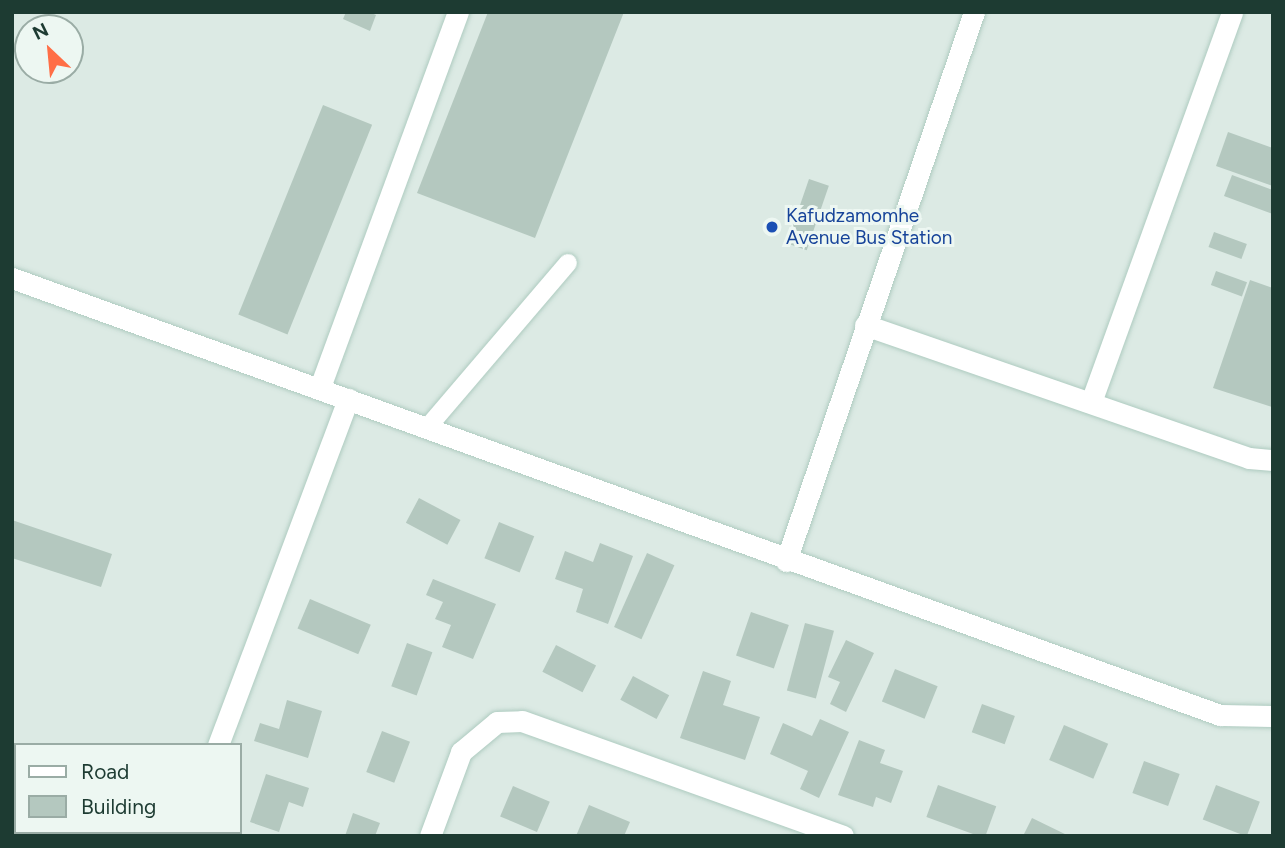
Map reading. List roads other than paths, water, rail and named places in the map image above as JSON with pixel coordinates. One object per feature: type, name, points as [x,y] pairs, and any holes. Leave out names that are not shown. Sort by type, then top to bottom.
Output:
[{"type":"street","points":[[320,387],[458,12]]},
{"type":"street","points":[[786,561],[974,12]]},
{"type":"street","points":[[1091,402],[1232,12]]},
{"type":"street","points":[[12,278],[320,387],[786,561],[1220,715],[1273,716]]},
{"type":"street","points":[[865,325],[1249,458],[1273,460]]},
{"type":"street","points":[[219,743],[348,399]]},
{"type":"street","points":[[430,836],[461,752],[497,722],[522,721],[843,836]]},
{"type":"lane","points":[[427,428],[568,263]]},
{"type":"place","name":"Kafudzamomhe Avenue Bus Station","points":[[772,227]]}]
